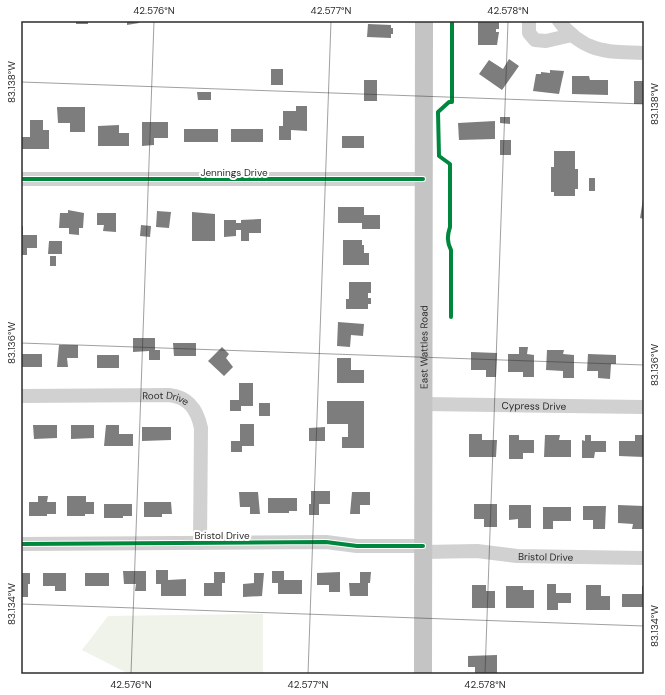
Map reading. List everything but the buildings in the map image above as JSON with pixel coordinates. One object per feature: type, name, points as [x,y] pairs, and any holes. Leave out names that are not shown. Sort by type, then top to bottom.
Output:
[{"type":"main road","name":"East Wattles Road","points":[[423,674],[424,21]]},
{"type":"street","points":[[529,21],[529,33],[535,40],[546,41],[572,35]]},
{"type":"street","points":[[559,21],[572,35],[588,46],[601,51],[644,53]]},
{"type":"street","name":"Jennings Drive","points":[[21,179],[423,179]]},
{"type":"street","name":"Root Drive","points":[[21,396],[169,396],[181,397],[189,402],[199,419],[201,428],[200,543]]},
{"type":"street","name":"Cypress Drive","points":[[423,404],[644,407]]},
{"type":"street","name":"Bristol Drive","points":[[21,544],[326,542],[357,546],[477,551],[517,556],[644,558]]},
{"type":"shaded area","points":[[263,614],[263,674],[129,674],[82,650],[108,616]]},
{"type":"cycle path","points":[[451,317],[451,250],[448,239],[450,227],[450,164],[439,156],[438,112],[449,102],[452,102],[452,21]]},
{"type":"cycle path","points":[[21,179],[423,179]]},
{"type":"cycle path","points":[[21,544],[326,542],[357,546],[423,546]]}]
